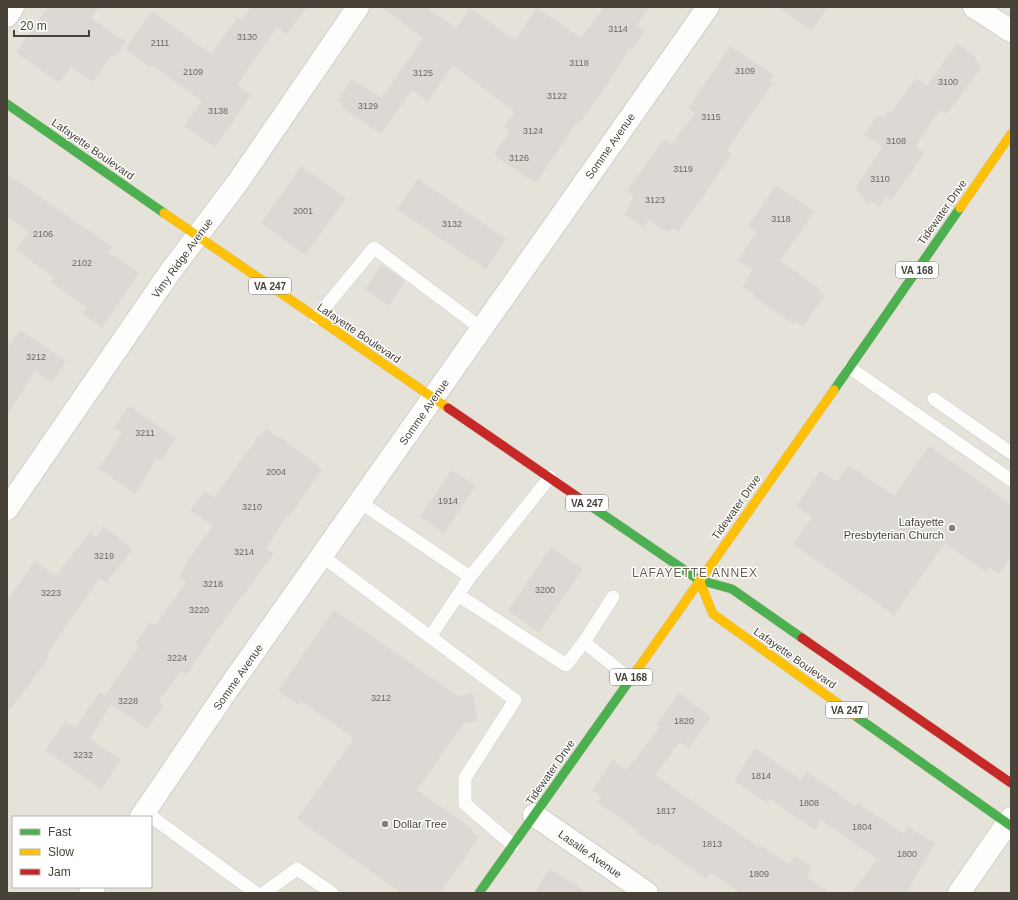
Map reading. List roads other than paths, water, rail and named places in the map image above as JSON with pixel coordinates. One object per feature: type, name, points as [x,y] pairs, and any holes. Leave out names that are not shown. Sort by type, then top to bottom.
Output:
[{"type":"main road","name":"Lafayette Boulevard","points":[[7,104],[699,580],[732,589],[1011,783]]},
{"type":"main road","name":"Tidewater Drive","points":[[479,893],[850,368],[1011,134]]},
{"type":"main road","name":"Lafayette Boulevard","points":[[699,580],[713,614],[1010,822]]},
{"type":"street","points":[[7,16],[13,7]]},
{"type":"street","name":"Vimy Ridge Avenue","points":[[7,509],[170,272],[238,182],[358,7]]},
{"type":"street","name":"Somme Avenue","points":[[143,815],[322,556],[708,7]]},
{"type":"street","points":[[974,7],[1011,31]]},
{"type":"street","name":"Lasalle Avenue","points":[[534,815],[646,893]]},
{"type":"street","points":[[960,893],[1010,822]]},
{"type":"lane","points":[[316,318],[374,248],[482,329]]},
{"type":"lane","points":[[850,368],[1011,480]]},
{"type":"lane","points":[[934,400],[1011,453]]},
{"type":"lane","points":[[430,637],[470,577],[550,477]]},
{"type":"lane","points":[[360,502],[470,577]]},
{"type":"lane","points":[[322,556],[515,700],[465,778],[465,804],[513,844]]},
{"type":"lane","points":[[458,595],[566,665],[584,642],[613,597]]},
{"type":"lane","points":[[584,642],[630,679]]},
{"type":"lane","points":[[152,821],[256,893]]},
{"type":"lane","points":[[264,893],[297,869],[332,893]]},
{"type":"place","name":"Lafayette Presbyterian Church","points":[[952,528]]},
{"type":"place","name":"Dollar Tree","points":[[385,824]]},
{"type":"district","name":"LAFAYETTE ANNEX","points":[[695,573]]}]
